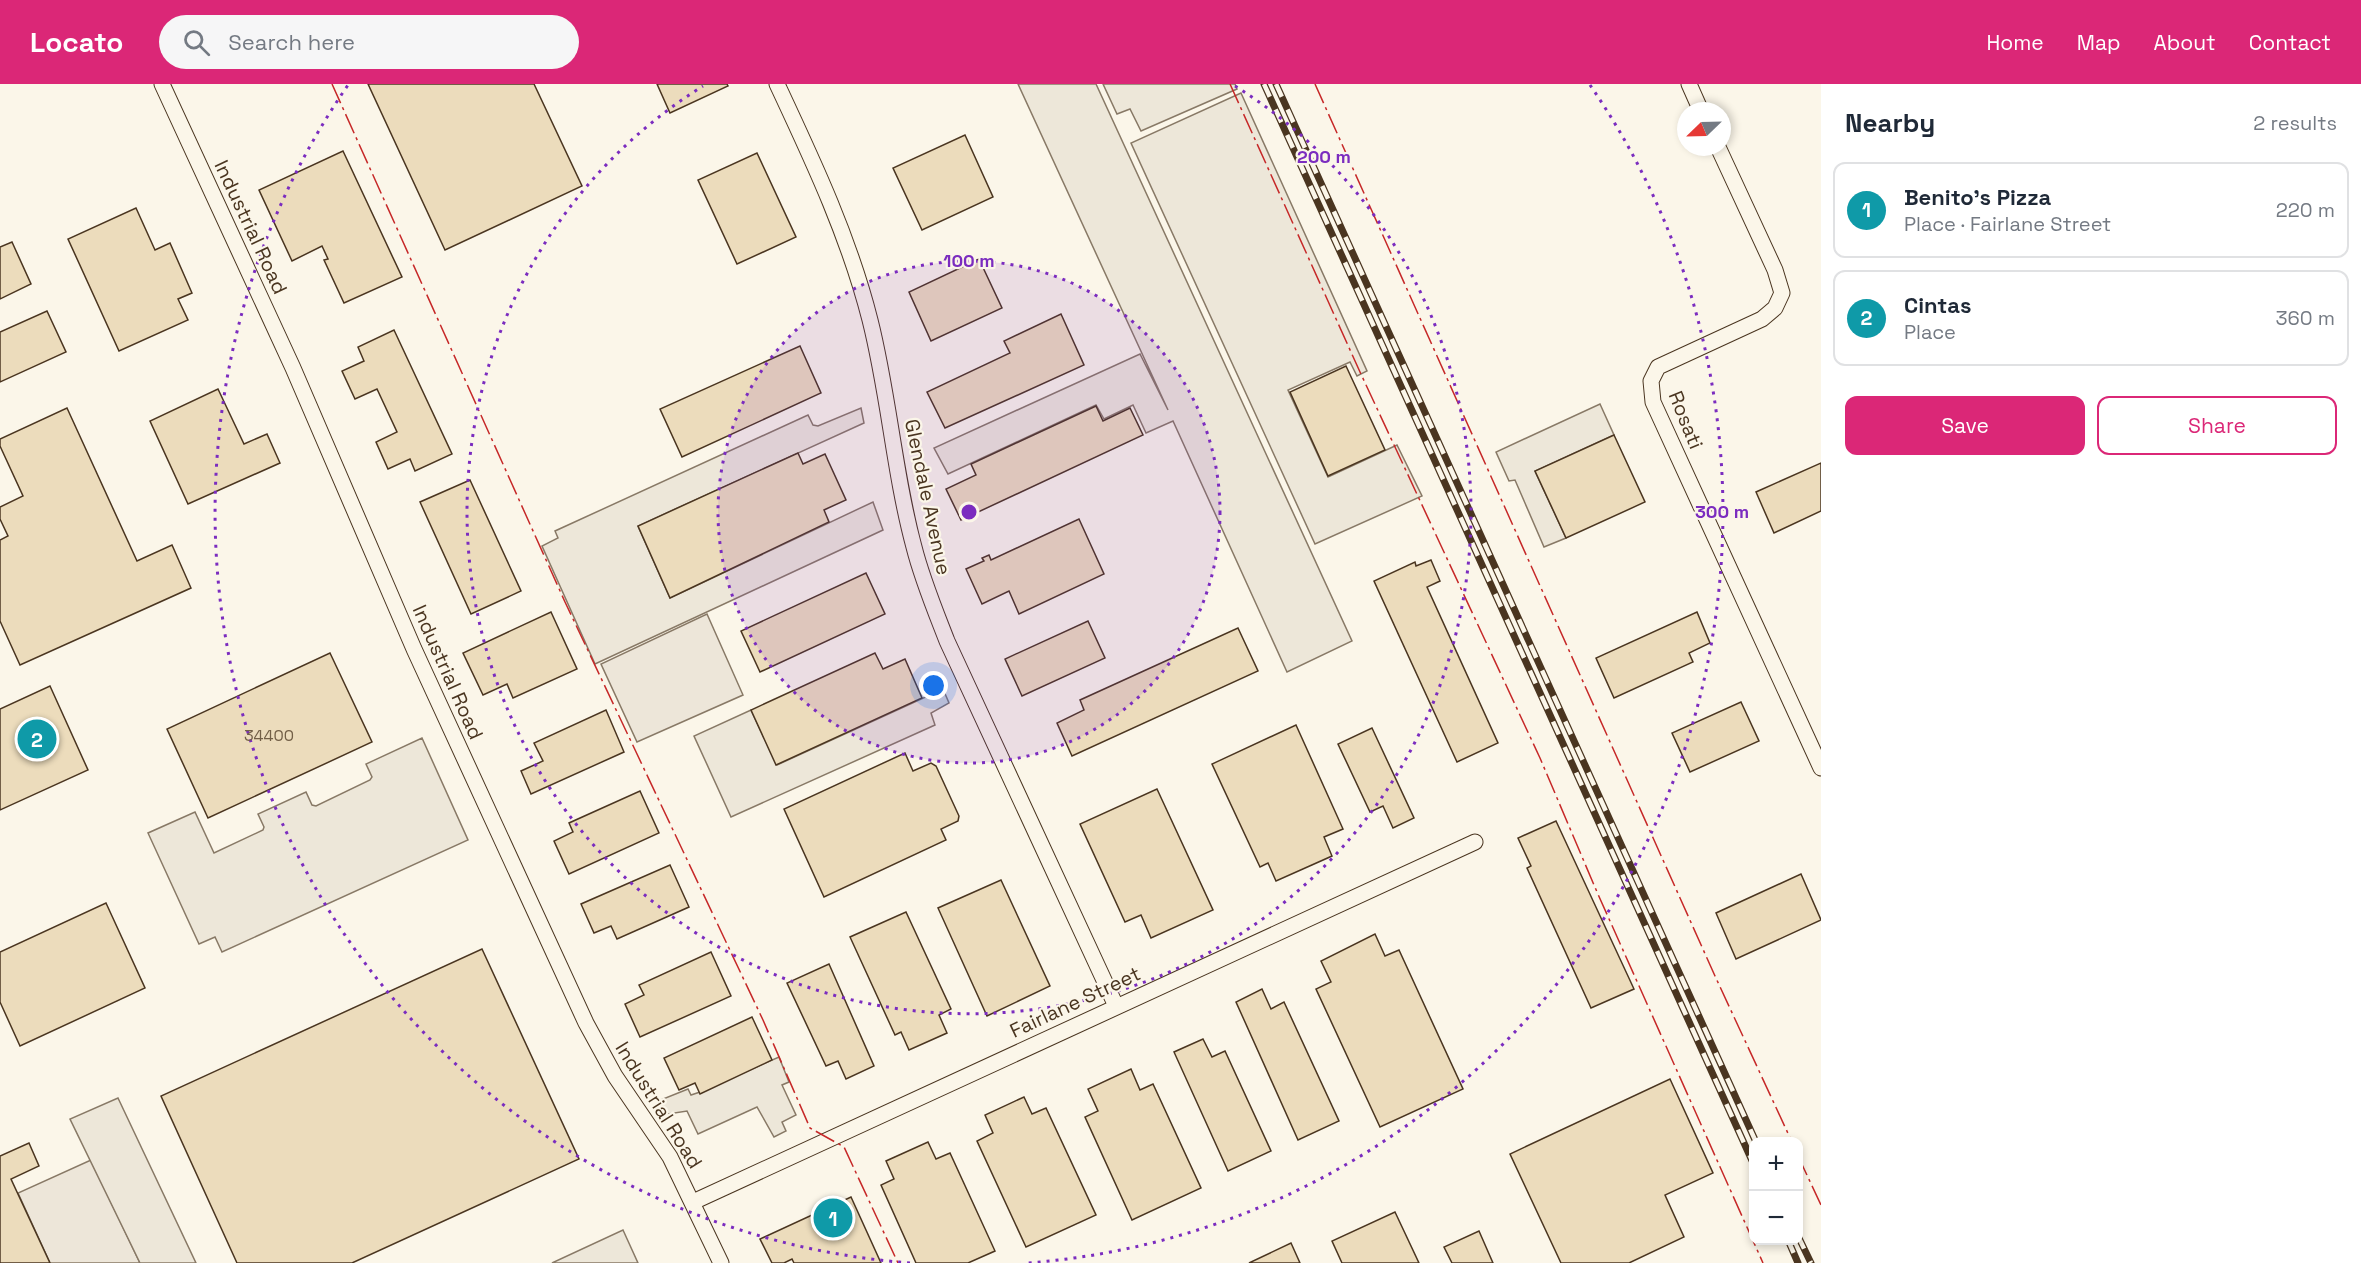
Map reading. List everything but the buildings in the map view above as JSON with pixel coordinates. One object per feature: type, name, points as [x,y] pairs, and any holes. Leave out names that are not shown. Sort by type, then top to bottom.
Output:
[{"type":"street","name":"Industrial Road","points":[[162,84],[293,368],[414,649],[586,1023],[615,1076],[670,1157],[721,1263]]},
{"type":"street","name":"Glendale Avenue","points":[[777,84],[838,218],[858,275],[878,357],[905,511],[927,590],[952,651],[1116,1006]]},
{"type":"street","points":[[1689,84],[1697,102]]},
{"type":"street","name":"Rosati","points":[[1722,156],[1775,270],[1782,293],[1775,308],[1762,319],[1658,367],[1651,381],[1653,402],[1821,768]]},
{"type":"street","name":"Fairlane Street","points":[[693,1202],[1475,842]]},
{"type":"shaded area","points":[[1018,84],[1096,84],[1352,641],[1287,672],[1173,421],[1146,433],[1133,405],[1104,419],[1096,405],[948,474],[934,448],[1140,354],[1168,410]]},
{"type":"shaded area","points":[[1103,84],[1235,84],[1237,89],[1141,131],[1130,109],[1117,114]]},
{"type":"shaded area","points":[[1241,93],[1367,371],[1357,376],[1350,362],[1288,390],[1328,477],[1397,445],[1422,496],[1315,544],[1131,143]]},
{"type":"shaded area","points":[[1600,404],[1614,435],[1535,471],[1566,538],[1544,547],[1515,480],[1509,481],[1496,452]]},
{"type":"shaded area","points":[[861,408],[864,423],[638,526],[670,598],[873,502],[883,530],[595,664],[542,546],[558,538],[555,531],[808,415],[813,425],[818,426]]},
{"type":"shaded area","points":[[707,614],[743,695],[637,742],[601,664]]},
{"type":"shaded area","points":[[943,689],[949,703],[931,713],[935,725],[731,817],[694,736],[751,710],[777,765]]},
{"type":"shaded area","points":[[422,738],[468,840],[222,952],[215,937],[199,944],[148,833],[195,812],[214,853],[263,830],[264,827],[258,814],[306,792],[312,805],[316,806],[370,780],[372,777],[366,764]]},
{"type":"shaded area","points":[[779,1057],[789,1082],[782,1085],[796,1115],[782,1122],[786,1131],[774,1137],[757,1107],[698,1134],[687,1111],[668,1114],[658,1101],[688,1089],[691,1095],[700,1092]]},
{"type":"shaded area","points":[[118,1098],[196,1263],[140,1263],[70,1119]]},
{"type":"shaded area","points":[[91,1160],[140,1263],[50,1263],[18,1193]]},
{"type":"shaded area","points":[[623,1230],[638,1263],[552,1263]]},
{"type":"railway","points":[[1264,84],[1749,1154]]},
{"type":"railway","points":[[1276,84],[1754,1137]]},
{"type":"railway","points":[[1790,1245],[1798,1263]]},
{"type":"railway","points":[[1802,1245],[1811,1263]]},
{"type":"power","points":[[332,84],[565,602],[763,1020],[810,1128],[844,1147],[898,1263]]},
{"type":"power","points":[[1230,84],[1360,372],[1540,758],[1597,892],[1763,1263]]},
{"type":"power","points":[[1315,84],[1715,976],[1790,1137]]},
{"type":"power","points":[[1803,1167],[1821,1205]]},
{"type":"place","name":"Cintas","points":[[37,739]]},
{"type":"place","name":"Benito's Pizza","points":[[833,1218]]}]
